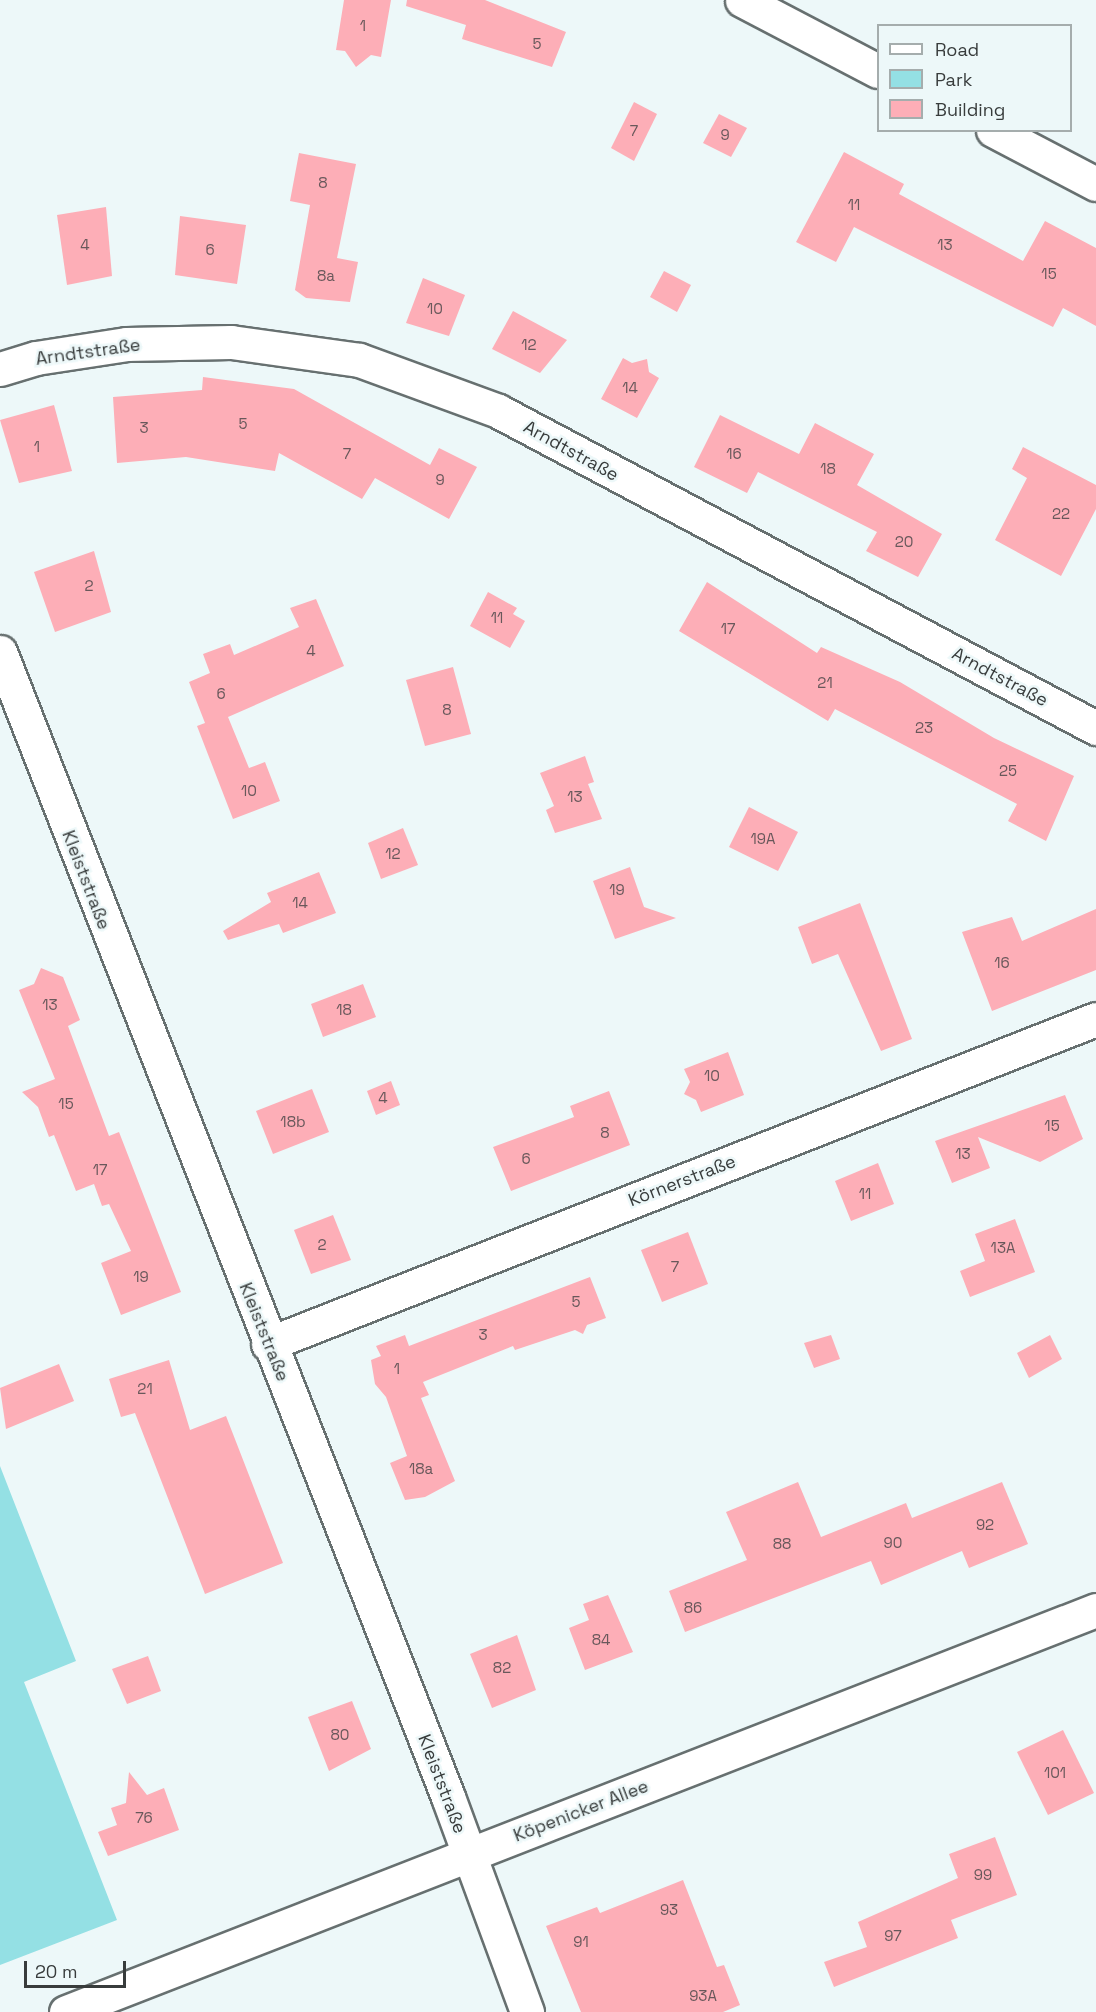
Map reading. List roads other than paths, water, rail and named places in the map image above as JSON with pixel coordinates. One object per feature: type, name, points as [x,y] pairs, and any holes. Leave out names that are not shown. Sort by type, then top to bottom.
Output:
[{"type":"street","points":[[742,0],[877,70]]},
{"type":"street","points":[[997,132],[1096,184]]},
{"type":"street","name":"Arndtstraße","points":[[0,369],[36,358],[126,344],[231,342],[359,360],[498,411],[1096,728]]},
{"type":"street","name":"Kleiststraße","points":[[0,652],[469,1855],[527,2012]]},
{"type":"street","name":"Körnerstraße","points":[[268,1344],[1096,1018]]},
{"type":"street","name":"Köpenicker Allee","points":[[66,2012],[1096,1610]]}]
